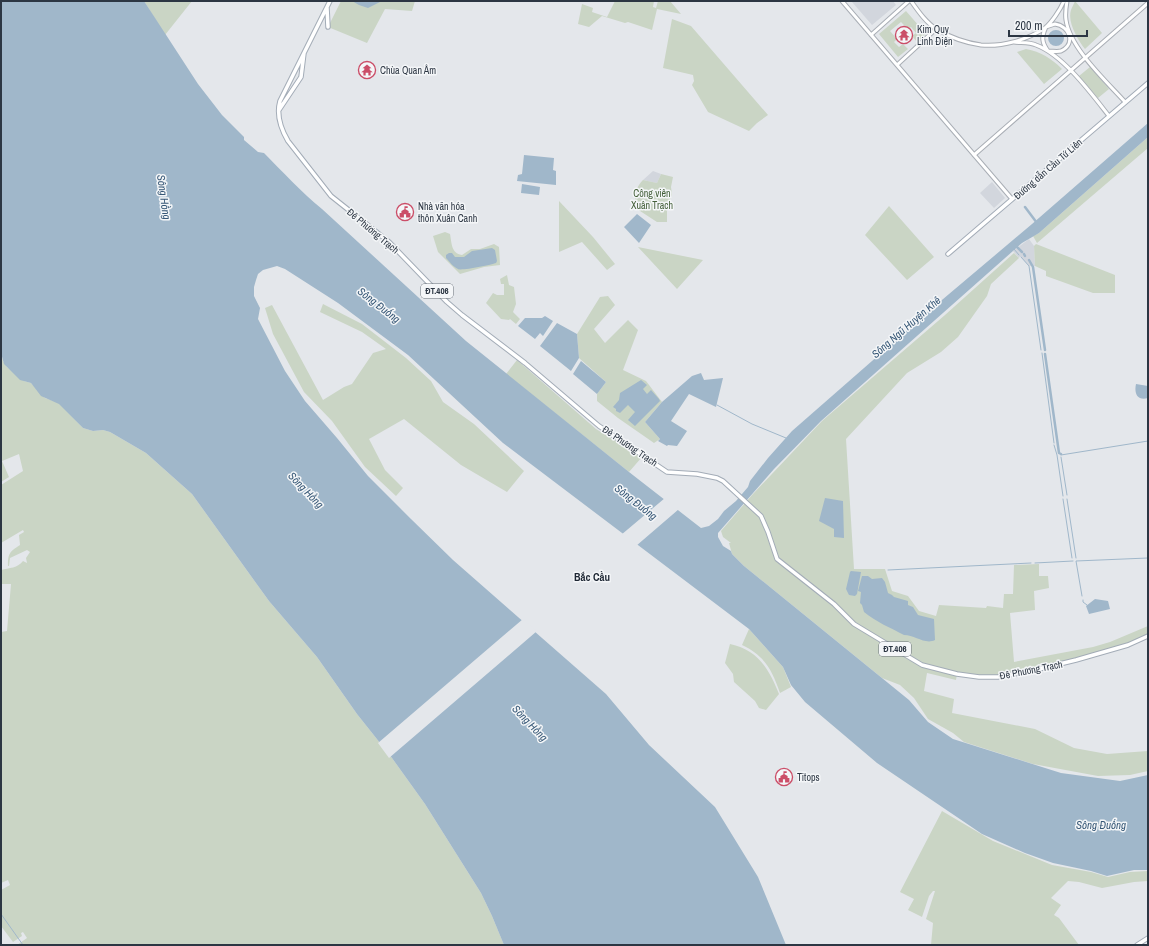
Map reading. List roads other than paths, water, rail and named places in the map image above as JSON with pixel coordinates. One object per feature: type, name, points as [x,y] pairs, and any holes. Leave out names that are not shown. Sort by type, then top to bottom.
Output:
[{"type":"main road","points":[[278,111],[280,101],[330,1]]},
{"type":"main road","points":[[327,7],[328,27]]},
{"type":"main road","points":[[278,111],[301,77],[305,50]]},
{"type":"main road","name":"Đường dẫn Cầu Tứ Liên","points":[[948,254],[1148,83]]},
{"type":"main road","name":"Đê Phương Trạch","points":[[278,111],[284,134],[316,179],[331,196],[389,242],[447,302],[525,363],[599,426],[667,472],[697,474],[723,481],[750,505],[764,520],[777,559],[834,604],[854,624],[922,665],[957,674],[979,677],[998,677],[1039,669],[1128,645],[1148,636]]},
{"type":"main road","points":[[1137,945],[1148,938]]},
{"type":"street","points":[[842,1],[1012,199]]},
{"type":"street","points":[[871,35],[910,1],[936,30],[966,42],[980,45],[997,45],[1012,42],[1029,36],[1046,27],[1059,24],[1069,33],[1085,58],[1125,102]]},
{"type":"street","points":[[1048,51],[1042,39],[1046,27],[1065,1]]},
{"type":"street","points":[[1048,51],[1057,52],[1065,48],[1069,41],[1065,1]]},
{"type":"street","points":[[974,155],[1148,3]]},
{"type":"street","points":[[897,65],[936,30]]},
{"type":"street","points":[[1012,42],[1034,44],[1048,51],[1070,71],[1109,116]]},
{"type":"water","points":[[1,1],[144,1],[198,84],[222,115],[244,137],[244,140],[258,152],[264,153],[307,196],[466,341],[701,528],[709,526],[736,501],[748,487],[750,481],[768,458],[792,431],[1148,123],[1148,137],[1039,233],[1022,243],[821,421],[774,469],[718,533],[718,537],[723,546],[731,551],[732,554],[744,566],[909,700],[928,722],[953,739],[1061,773],[1120,781],[1148,775],[1148,870],[1134,870],[1107,876],[1053,863],[1025,853],[982,834],[877,763],[805,702],[791,685],[783,667],[749,629],[503,443],[408,355],[338,303],[285,269],[277,266],[263,270],[258,274],[254,287],[254,296],[260,308],[258,319],[285,371],[305,401],[368,476],[411,519],[453,560],[606,694],[649,745],[715,807],[758,877],[786,945],[504,945],[481,893],[425,804],[392,758],[357,714],[317,657],[269,601],[192,494],[146,453],[110,432],[103,430],[93,431],[83,428],[59,404],[41,396],[31,383],[20,380],[4,364],[1,353]]},
{"type":"water","points":[[352,1],[382,1],[368,8]]},
{"type":"water","points":[[1056,30],[1063,35],[1064,38],[1059,45],[1056,46],[1049,41],[1048,38],[1053,31]]},
{"type":"water","points":[[524,155],[554,158],[553,170],[556,171],[556,185],[517,181],[518,175],[522,174]]},
{"type":"water","points":[[522,184],[540,187],[539,195],[521,193]]},
{"type":"water","points":[[637,214],[651,225],[639,243],[624,227]]},
{"type":"water","points":[[492,248],[495,250],[496,263],[470,269],[458,269],[454,267],[446,258],[446,255],[449,253],[452,253],[455,257],[464,257],[472,251]]},
{"type":"water","points":[[545,316],[553,321],[543,336],[540,333],[535,339],[518,326],[525,318],[542,318]]},
{"type":"water","points":[[557,323],[577,334],[579,358],[571,371],[540,346]]},
{"type":"water","points":[[581,361],[606,382],[597,394],[573,374]]},
{"type":"water","points":[[701,373],[704,380],[723,378],[716,407],[689,394],[671,421],[687,431],[677,446],[667,446],[658,441],[660,439],[645,422],[662,402],[692,376]]},
{"type":"water","points":[[641,380],[647,385],[643,389],[647,394],[651,390],[660,401],[635,426],[628,420],[635,412],[628,405],[620,413],[613,407],[619,400],[620,393]]},
{"type":"water","points":[[1136,384],[1148,386],[1148,398],[1144,399],[1137,396],[1135,390]]},
{"type":"water","points":[[825,498],[843,501],[844,538],[834,537],[834,529],[819,521]]},
{"type":"water","points":[[851,571],[861,572],[857,594],[855,596],[849,595],[846,589]]},
{"type":"water","points":[[862,576],[868,576],[872,579],[882,578],[885,582],[888,593],[894,597],[908,601],[908,605],[913,607],[918,615],[934,619],[935,640],[924,641],[912,636],[904,635],[864,612],[860,603],[861,592],[858,591]]},
{"type":"water","points":[[1095,599],[1108,601],[1110,609],[1089,614],[1086,606]]},
{"type":"waterway","points":[[1025,207],[1037,223]]},
{"type":"waterway","points":[[1015,245],[1022,252]]},
{"type":"waterway","points":[[1014,249],[1019,255]]},
{"type":"waterway","points":[[1021,257],[1029,266],[1041,350]]},
{"type":"waterway","points":[[1029,260],[1033,267],[1045,350]]},
{"type":"waterway","points":[[1042,353],[1054,443]]},
{"type":"waterway","points":[[1045,354],[1059,453],[1061,454]]},
{"type":"waterway","points":[[717,405],[752,424],[786,438]]},
{"type":"waterway","points":[[1061,455],[1148,441]]},
{"type":"waterway","points":[[1054,445],[1057,455],[1063,496]]},
{"type":"waterway","points":[[1061,457],[1067,495]]},
{"type":"waterway","points":[[1063,499],[1072,558]]},
{"type":"waterway","points":[[1067,499],[1076,558]]},
{"type":"waterway","points":[[1082,596],[1076,561],[1148,558]]},
{"type":"waterway","points":[[1035,563],[1073,561]]},
{"type":"waterway","points":[[888,570],[1031,563]]},
{"type":"waterway","points":[[1083,600],[1083,602],[1087,605]]},
{"type":"waterway","points":[[1,914],[23,945]]},
{"type":"place","name":"Kim Quy Linh Điện","points":[[904,35]]},
{"type":"place","name":"Chùa Quan Âm","points":[[367,70]]},
{"type":"place","name":"Nhà văn hóa thôn Xuân Canh","points":[[405,212]]},
{"type":"place","name":"Titops","points":[[784,777]]},
{"type":"district","name":"Bắc Cầu","points":[[592,577]]},
{"type":"park label","name":"Công viên Xuân Trạch","points":[[652,198]]},
{"type":"water label","name":"Sông Hồng","points":[[164,197]]},
{"type":"water label","name":"Sông Đuống","points":[[379,305]]},
{"type":"water label","name":"Sông Ngũ Huyện Khê","points":[[906,327]]},
{"type":"water label","name":"Sông Hồng","points":[[306,490]]},
{"type":"water label","name":"Sông Đuống","points":[[636,502]]},
{"type":"water label","name":"Sông Hồng","points":[[530,723]]},
{"type":"water label","name":"Sông Đuống","points":[[1101,825]]}]
